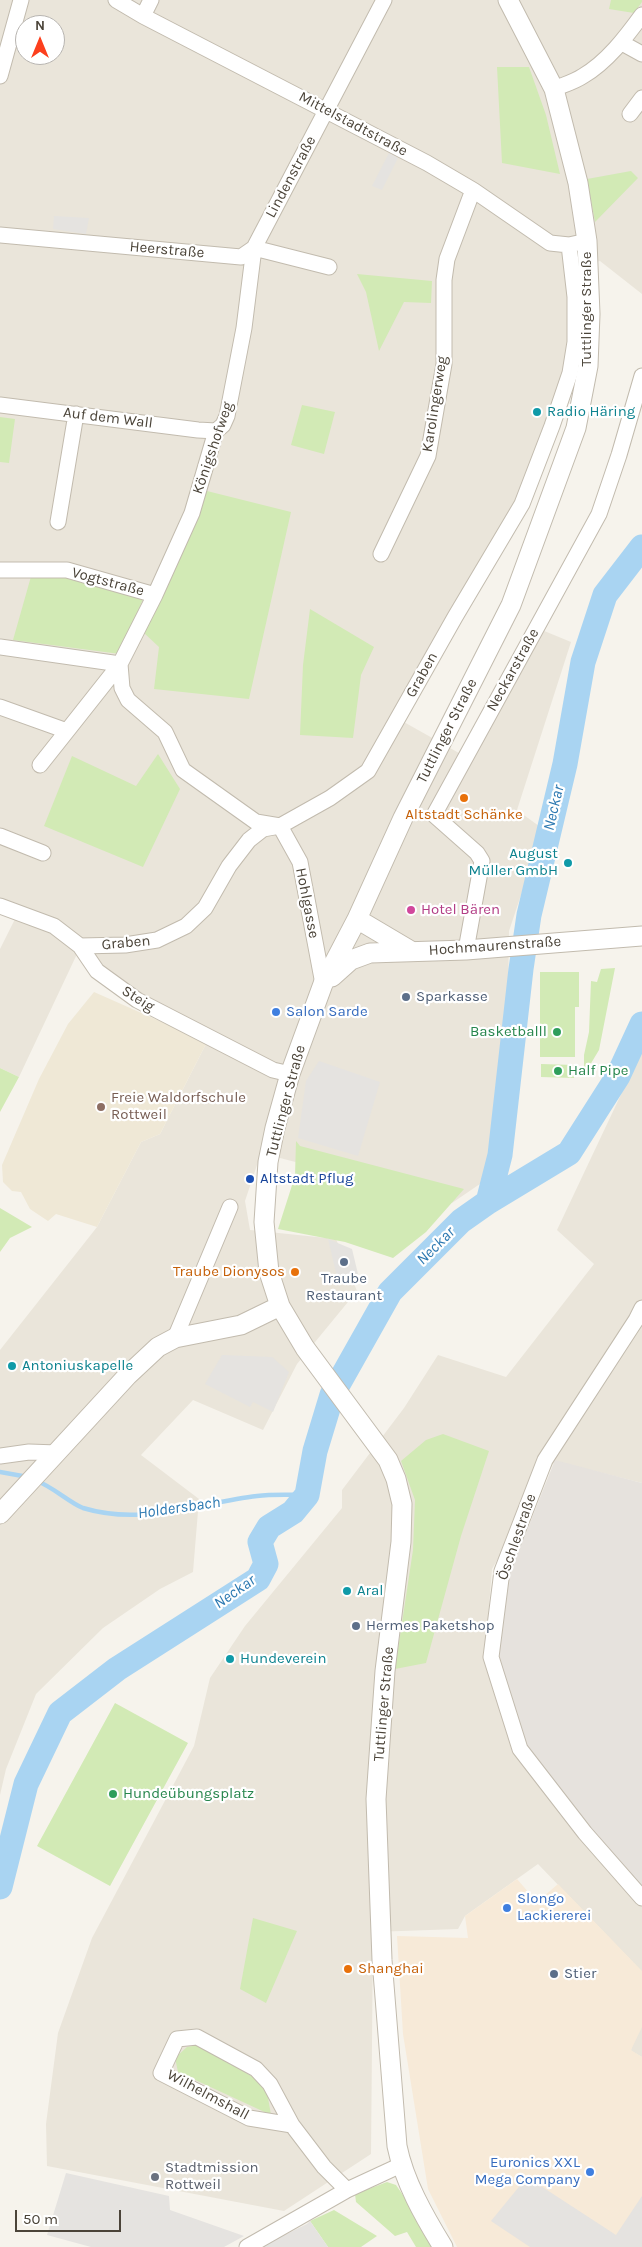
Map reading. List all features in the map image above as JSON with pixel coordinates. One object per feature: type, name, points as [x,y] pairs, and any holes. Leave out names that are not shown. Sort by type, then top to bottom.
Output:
[{"type":"street","points":[[0,76],[21,0]]},
{"type":"street","name":"Mittelstadtstraße","points":[[116,0],[143,16],[327,110],[473,190],[550,242],[578,243]]},
{"type":"street","points":[[143,16],[151,0]]},
{"type":"street","name":"Lindenstraße","points":[[254,248],[384,0]]},
{"type":"street","name":"Tuttlinger Straße","points":[[443,2247],[429,2224],[401,2165],[397,2146],[382,1960],[376,1799],[386,1671],[401,1548],[402,1504],[396,1478],[381,1451],[305,1348],[280,1306],[269,1272],[264,1222],[268,1162],[275,1128],[290,1074],[323,984],[357,919],[403,818],[511,605],[576,428],[588,366],[590,314],[578,243],[576,174],[554,88],[508,0]]},
{"type":"street","points":[[554,88],[583,76],[622,43],[642,15]]},
{"type":"street","points":[[622,43],[642,54]]},
{"type":"street","points":[[630,114],[642,98]]},
{"type":"street","name":"Karolingerweg","points":[[381,554],[428,456],[444,364],[444,280],[447,259],[473,190]]},
{"type":"street","name":"Heerstraße","points":[[0,236],[241,257],[254,248]]},
{"type":"street","name":"Graben","points":[[80,946],[125,945],[157,940],[186,926],[204,908],[229,866],[249,840],[263,829],[280,826],[330,798],[368,771],[455,617],[522,504],[570,373],[574,342],[578,243]]},
{"type":"street","points":[[254,248],[329,267]]},
{"type":"street","name":"Königshofweg","points":[[40,765],[120,664],[155,595],[192,514],[216,431],[223,425],[227,416],[244,328],[254,248]]},
{"type":"street","name":"Neckarstraße","points":[[466,950],[482,870],[482,861],[477,852],[434,815],[599,514],[642,376]]},
{"type":"street","name":"Auf dem Wall","points":[[0,405],[216,431]]},
{"type":"street","points":[[58,522],[76,414]]},
{"type":"street","name":"Vogtstraße","points":[[0,570],[67,570],[155,595]]},
{"type":"street","points":[[0,646],[120,664],[122,688],[128,700],[165,732],[183,770],[256,822],[280,826]]},
{"type":"street","points":[[0,707],[67,731]]},
{"type":"street","name":"Hohlgasse","points":[[280,826],[300,862],[323,984]]},
{"type":"street","points":[[0,836],[43,853]]},
{"type":"street","name":"Steig","points":[[0,906],[54,926],[80,946],[97,971],[137,1000],[265,1066],[290,1074]]},
{"type":"street","name":"Hochmaurenstraße","points":[[357,919],[412,952],[466,950],[635,936]]},
{"type":"street","points":[[323,984],[351,960],[370,953],[412,952]]},
{"type":"street","points":[[175,1338],[230,1207]]},
{"type":"street","points":[[0,1514],[128,1375],[158,1348],[175,1338],[241,1325],[280,1306]]},
{"type":"street","name":"Öschlestraße","points":[[642,1308],[545,1460],[502,1571],[491,1657],[520,1748],[586,1834],[642,1898]]},
{"type":"street","points":[[0,1456],[29,1452],[57,1452]]},
{"type":"street","name":"Wilhelmshall","points":[[292,2125],[249,2118],[161,2073],[177,2039],[197,2037],[256,2069],[270,2084],[292,2125],[324,2167],[346,2190]]},
{"type":"street","points":[[247,2247],[346,2190],[401,2165]]},
{"type":"shaded area","points":[[0,0],[642,0],[642,294],[600,261],[566,270],[572,361],[520,503],[395,717],[466,757],[537,628],[571,642],[517,810],[543,829],[509,931],[507,1069],[499,1171],[452,1203],[261,1153],[245,1201],[250,1230],[336,1239],[357,1291],[297,1364],[263,1430],[193,1400],[141,1455],[199,1499],[193,1572],[160,1589],[103,1628],[36,1694],[6,1769],[0,1795],[0,1350],[97,1227],[141,1142],[160,1134],[207,1042],[77,954],[19,1077],[0,1068],[0,949],[19,911],[0,903]]},
{"type":"shaded area","points":[[389,153],[398,158],[382,190],[372,186]]},
{"type":"shaded area","points":[[54,216],[89,218],[86,234],[53,229]]},
{"type":"shaded area","name":"Freie Waldorfschule Rottweil","points":[[94,992],[207,1042],[160,1134],[141,1142],[97,1227],[56,1214],[48,1221],[30,1209],[21,1192],[12,1191],[3,1182],[2,1165],[39,1079],[68,1024]]},
{"type":"shaded area","points":[[642,1050],[642,1483],[555,1461],[492,1569],[485,1657],[513,1748],[582,1837],[642,1907],[642,2057],[631,2051],[638,1968],[538,1864],[465,1916],[458,1929],[373,1932],[371,2154],[284,2211],[47,2166],[46,2124],[58,2033],[92,1938],[194,1746],[210,1678],[245,1626],[342,1508],[342,1490],[404,1408],[438,1355],[506,1377],[594,1264],[557,1230]]},
{"type":"shaded area","points":[[319,1061],[380,1082],[358,1156],[298,1138],[306,1081]]},
{"type":"shaded area","name":"Traube Restaurant","points":[[328,1239],[352,1249],[358,1274],[338,1281]]},
{"type":"shaded area","points":[[222,1355],[272,1357],[289,1372],[273,1412],[253,1402],[250,1407],[205,1384]]},
{"type":"shaded area","points":[[555,1460],[642,1483],[642,1889],[588,1829],[527,1745],[498,1658],[508,1578]]},
{"type":"shaded area","points":[[517,1879],[537,1902],[558,1884],[642,1971],[642,2027],[631,2050],[642,2057],[642,2247],[457,2247],[428,2189],[403,2034],[397,1936],[468,1938],[465,1916]]},
{"type":"shaded area","points":[[66,2173],[169,2196],[170,2210],[244,2236],[224,2247],[91,2247],[47,2235]]},
{"type":"shaded area","points":[[527,2177],[616,2235],[642,2196],[642,2247],[530,2247],[491,2221]]},
{"type":"shaded area","points":[[310,2221],[328,2247],[260,2247],[307,2224]]},
{"type":"green space","points":[[611,0],[642,0],[642,2],[634,13],[609,9]]},
{"type":"green space","points":[[497,67],[529,67],[546,115],[560,174],[502,163]]},
{"type":"green space","points":[[631,171],[638,178],[595,222],[587,179]]},
{"type":"green space","points":[[357,274],[432,281],[431,303],[404,302],[379,351],[366,292]]},
{"type":"green space","points":[[302,405],[335,412],[324,454],[291,445]]},
{"type":"green space","points":[[0,417],[15,419],[9,463],[0,462]]},
{"type":"green space","points":[[207,491],[291,512],[249,699],[154,689],[159,647],[143,632]]},
{"type":"green space","points":[[32,573],[66,575],[133,593],[143,599],[120,654],[13,640]]},
{"type":"green space","points":[[310,609],[374,647],[361,675],[353,738],[300,735],[303,665]]},
{"type":"green space","points":[[158,754],[180,789],[143,867],[44,826],[72,756],[136,786]]},
{"type":"green space","points":[[615,968],[599,1050],[584,1075],[584,1055],[589,1032],[591,981],[597,982],[601,969]]},
{"type":"green space","name":"Basketballl","points":[[540,972],[579,972],[579,1007],[575,1007],[575,1057],[540,1057]]},
{"type":"green space","name":"Half Pipe","points":[[541,1064],[574,1065],[574,1078],[541,1077]]},
{"type":"green space","points":[[0,1068],[19,1077],[0,1112]]},
{"type":"green space","points":[[296,1141],[300,1146],[464,1189],[426,1232],[393,1258],[345,1242],[278,1229],[295,1176]]},
{"type":"green space","points":[[0,1208],[32,1227],[10,1238],[0,1252]]},
{"type":"green space","points":[[443,1434],[489,1451],[461,1536],[426,1663],[395,1669],[413,1550],[415,1500],[401,1461],[426,1440]]},
{"type":"green space","name":"Hundeübungsplatz","points":[[115,1703],[188,1743],[110,1886],[37,1846]]},
{"type":"green space","points":[[253,1918],[297,1931],[266,2003],[240,1989]]},
{"type":"green space","points":[[199,2045],[253,2077],[267,2092],[271,2115],[178,2072],[175,2058],[187,2047]]},
{"type":"green space","points":[[387,2182],[396,2185],[405,2198],[432,2247],[416,2247],[407,2232],[395,2236],[356,2202],[355,2194]]},
{"type":"green space","points":[[334,2210],[377,2236],[361,2247],[328,2247],[310,2221]]},
{"type":"waterway","name":"Neckar","points":[[488,1202],[500,1155],[529,915],[565,764],[583,662],[605,595],[642,547]]},
{"type":"waterway","name":"Neckar","points":[[0,1887],[26,1784],[60,1713],[117,1669],[258,1579],[266,1564],[260,1542],[269,1527],[293,1512],[307,1495],[315,1451],[332,1395],[390,1292],[461,1221],[488,1202],[569,1153],[618,1076],[642,1024]]},
{"type":"waterway","name":"Holdersbach","points":[[0,1472],[28,1477]]},
{"type":"waterway","name":"Holdersbach","points":[[37,1481],[83,1508],[127,1515],[170,1511],[257,1496],[307,1495]]},
{"type":"place","name":"Radio Häring","points":[[537,412]]},
{"type":"place","name":"Altstadt Schänke","points":[[464,798]]},
{"type":"place","name":"August Müller GmbH","points":[[568,863]]},
{"type":"place","name":"Hotel Bären","points":[[411,910]]},
{"type":"place","name":"Sparkasse","points":[[406,997]]},
{"type":"place","name":"Salon Sarde","points":[[276,1012]]},
{"type":"place","name":"Basketballl","points":[[557,1032]]},
{"type":"place","name":"Half Pipe","points":[[558,1071]]},
{"type":"place","name":"Freie Waldorfschule Rottweil","points":[[101,1107]]},
{"type":"place","name":"Altstadt Pflug","points":[[250,1179]]},
{"type":"place","name":"Traube Restaurant","points":[[344,1262]]},
{"type":"place","name":"Traube Dionysos","points":[[295,1272]]},
{"type":"place","name":"Antoniuskapelle","points":[[12,1366]]},
{"type":"place","name":"Aral","points":[[347,1591]]},
{"type":"place","name":"Hermes Paketshop","points":[[356,1626]]},
{"type":"place","name":"Hundeverein","points":[[230,1659]]},
{"type":"place","name":"Hundeübungsplatz","points":[[113,1794]]},
{"type":"place","name":"Slongo Lackiererei","points":[[507,1908]]},
{"type":"place","name":"Shanghai","points":[[348,1969]]},
{"type":"place","name":"Stier","points":[[554,1974]]},
{"type":"place","name":"Euronics XXL Mega Company","points":[[590,2172]]},
{"type":"place","name":"Stadtmission Rottweil","points":[[155,2177]]}]
